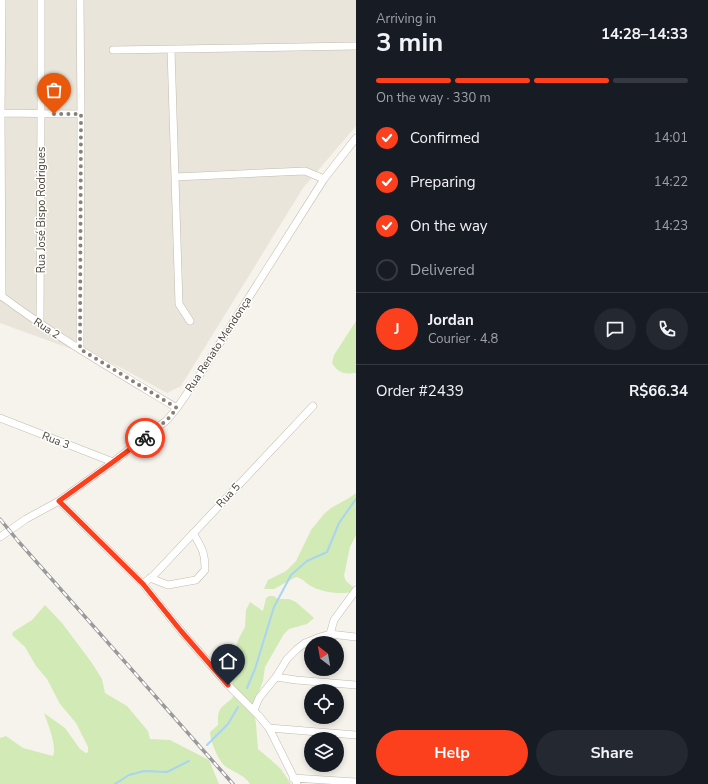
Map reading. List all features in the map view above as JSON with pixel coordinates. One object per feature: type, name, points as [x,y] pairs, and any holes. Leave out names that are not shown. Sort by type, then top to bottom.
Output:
[{"type":"street","points":[[1,296],[2,0]]},
{"type":"street","name":"Rua José Bispo Rodrigues","points":[[40,0],[40,324]]},
{"type":"street","points":[[80,0],[80,349]]},
{"type":"street","points":[[113,50],[356,46]]},
{"type":"street","points":[[171,50],[179,304],[190,321]]},
{"type":"street","points":[[1,113],[81,114]]},
{"type":"street","name":"Rua Renato Mendonça","points":[[0,537],[26,519],[59,501],[167,420],[205,367],[324,178],[356,138]]},
{"type":"street","points":[[175,177],[305,171],[324,178]]},
{"type":"street","name":"Rua 2","points":[[1,296],[40,324],[177,408]]},
{"type":"street","name":"Rua 5","points":[[143,584],[313,406]]},
{"type":"street","name":"Rua 3","points":[[0,418],[113,462]]},
{"type":"street","points":[[59,501],[143,584],[228,685],[254,710],[269,728],[295,781],[356,782]]},
{"type":"street","points":[[150,578],[168,585],[196,580],[205,570],[205,556],[193,533]]},
{"type":"street","points":[[330,634],[334,620],[356,590]]},
{"type":"street","points":[[254,710],[259,698],[276,677],[287,659],[297,649],[320,637],[330,634],[356,637]]},
{"type":"street","points":[[276,677],[356,685]]},
{"type":"street","points":[[269,728],[356,735]]},
{"type":"shaded area","points":[[0,0],[356,0],[356,126],[303,188],[181,386],[167,393],[118,366],[0,323]]},
{"type":"green space","points":[[356,321],[356,373],[342,372],[332,363],[334,355]]},
{"type":"green space","points":[[356,493],[356,535],[350,547],[344,576],[346,581],[353,587],[352,592],[342,593],[324,591],[309,585],[302,579],[296,577],[274,589],[264,589],[268,580],[286,571],[296,561],[311,530],[324,514]]},
{"type":"green space","points":[[269,596],[274,596],[278,599],[289,599],[296,602],[314,618],[307,624],[289,629],[284,634],[265,667],[263,681],[253,707],[258,749],[281,769],[291,784],[250,784],[245,778],[222,763],[210,736],[210,732],[218,725],[218,715],[220,710],[233,697],[232,663],[238,640],[245,627],[246,610],[250,602],[263,611],[266,598]]},
{"type":"green space","points":[[45,605],[62,623],[92,663],[102,679],[105,693],[127,706],[148,731],[150,739],[170,740],[209,760],[219,784],[0,784],[0,738],[6,736],[23,748],[53,756],[53,741],[44,713],[65,728],[80,749],[86,753],[88,752],[88,747],[76,723],[60,704],[47,679],[36,666],[25,647],[12,635],[13,632],[32,620]]},
{"type":"waterway","points":[[247,688],[255,669],[274,607],[291,575],[307,561],[327,552],[339,523],[356,499]]},
{"type":"waterway","points":[[207,745],[228,724],[238,707]]},
{"type":"waterway","points":[[115,784],[129,775],[144,771],[167,772],[189,761]]},
{"type":"railway","points":[[0,519],[233,784]]},
{"type":"way so far","points":[[54,114],[81,114],[80,349],[177,408],[167,420],[145,438]]},
{"type":"route","points":[[145,438],[59,501],[143,584],[228,685]]}]
